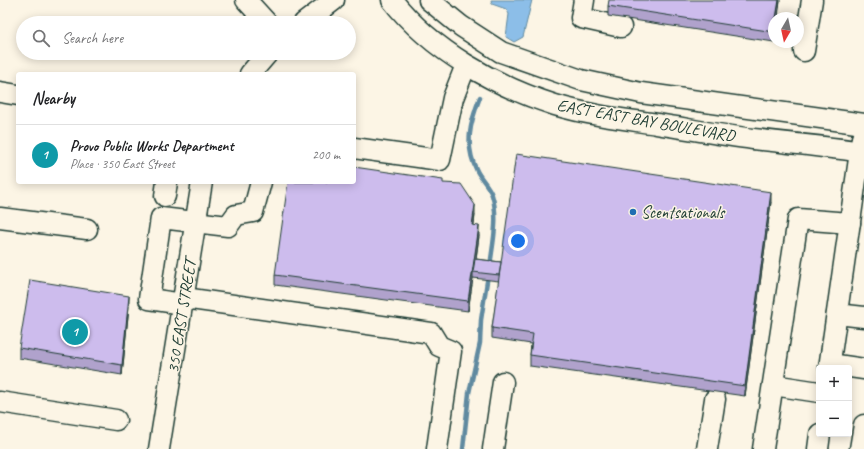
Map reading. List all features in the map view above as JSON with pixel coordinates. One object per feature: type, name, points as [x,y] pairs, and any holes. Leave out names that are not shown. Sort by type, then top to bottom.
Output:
[{"type":"street","points":[[246,0],[260,16]]},
{"type":"street","points":[[313,16],[334,0]]},
{"type":"street","name":"EAST EAST BAY BOULEVARD","points":[[392,0],[399,9],[438,45],[466,65],[520,92],[556,105],[652,124],[751,139],[862,152]]},
{"type":"street","name":"EAST EAST BAY BOULEVARD","points":[[429,0],[461,26],[501,52],[581,80],[641,93],[864,124]]},
{"type":"street","points":[[584,0],[581,18],[621,27]]},
{"type":"street","points":[[804,51],[812,0]]},
{"type":"street","points":[[252,72],[262,60]]},
{"type":"street","points":[[356,148],[440,160],[453,98],[466,65]]},
{"type":"street","points":[[0,92],[16,95]]},
{"type":"street","points":[[829,365],[862,152],[864,128]]},
{"type":"street","name":"350 EAST STREET","points":[[160,449],[202,184]]},
{"type":"street","points":[[260,184],[253,212],[236,215],[228,226],[161,218],[149,299],[183,301],[431,333],[439,346],[451,351],[437,449]]},
{"type":"street","points":[[0,218],[88,229]]},
{"type":"street","points":[[763,449],[798,219],[850,223]]},
{"type":"street","points":[[837,314],[864,317]]},
{"type":"street","points":[[852,368],[864,369]]},
{"type":"street","points":[[493,449],[503,382]]},
{"type":"street","points":[[773,385],[816,392]]},
{"type":"street","points":[[707,449],[715,399]]},
{"type":"street","points":[[0,402],[116,420]]},
{"type":"street","points":[[860,449],[864,425]]},
{"type":"street","points":[[818,449],[820,437]]},
{"type":"water","points":[[491,0],[532,0],[523,37],[514,42],[506,37],[509,14],[506,9],[492,4]]},
{"type":"building","points":[[609,0],[779,0],[777,12],[768,12],[768,31],[608,6]]},
{"type":"building","points":[[516,154],[771,192],[745,386],[530,355],[533,334],[492,328]]},
{"type":"building","points":[[356,167],[443,180],[443,183],[461,184],[475,205],[472,225],[479,226],[468,301],[275,275],[288,184],[356,184]]},
{"type":"building","points":[[475,259],[501,262],[499,275],[473,272]]},
{"type":"building","points":[[30,280],[129,296],[122,365],[19,348]]},
{"type":"waterway","points":[[480,97],[471,125],[470,143],[473,161],[479,174],[491,192],[494,203],[495,230],[490,266]]},
{"type":"waterway","points":[[463,449],[469,393],[480,343],[481,320],[488,275]]},
{"type":"place","name":"Scentsationals","points":[[633,212]]},
{"type":"place","name":"Provo Public Works Department","points":[[75,332]]}]
